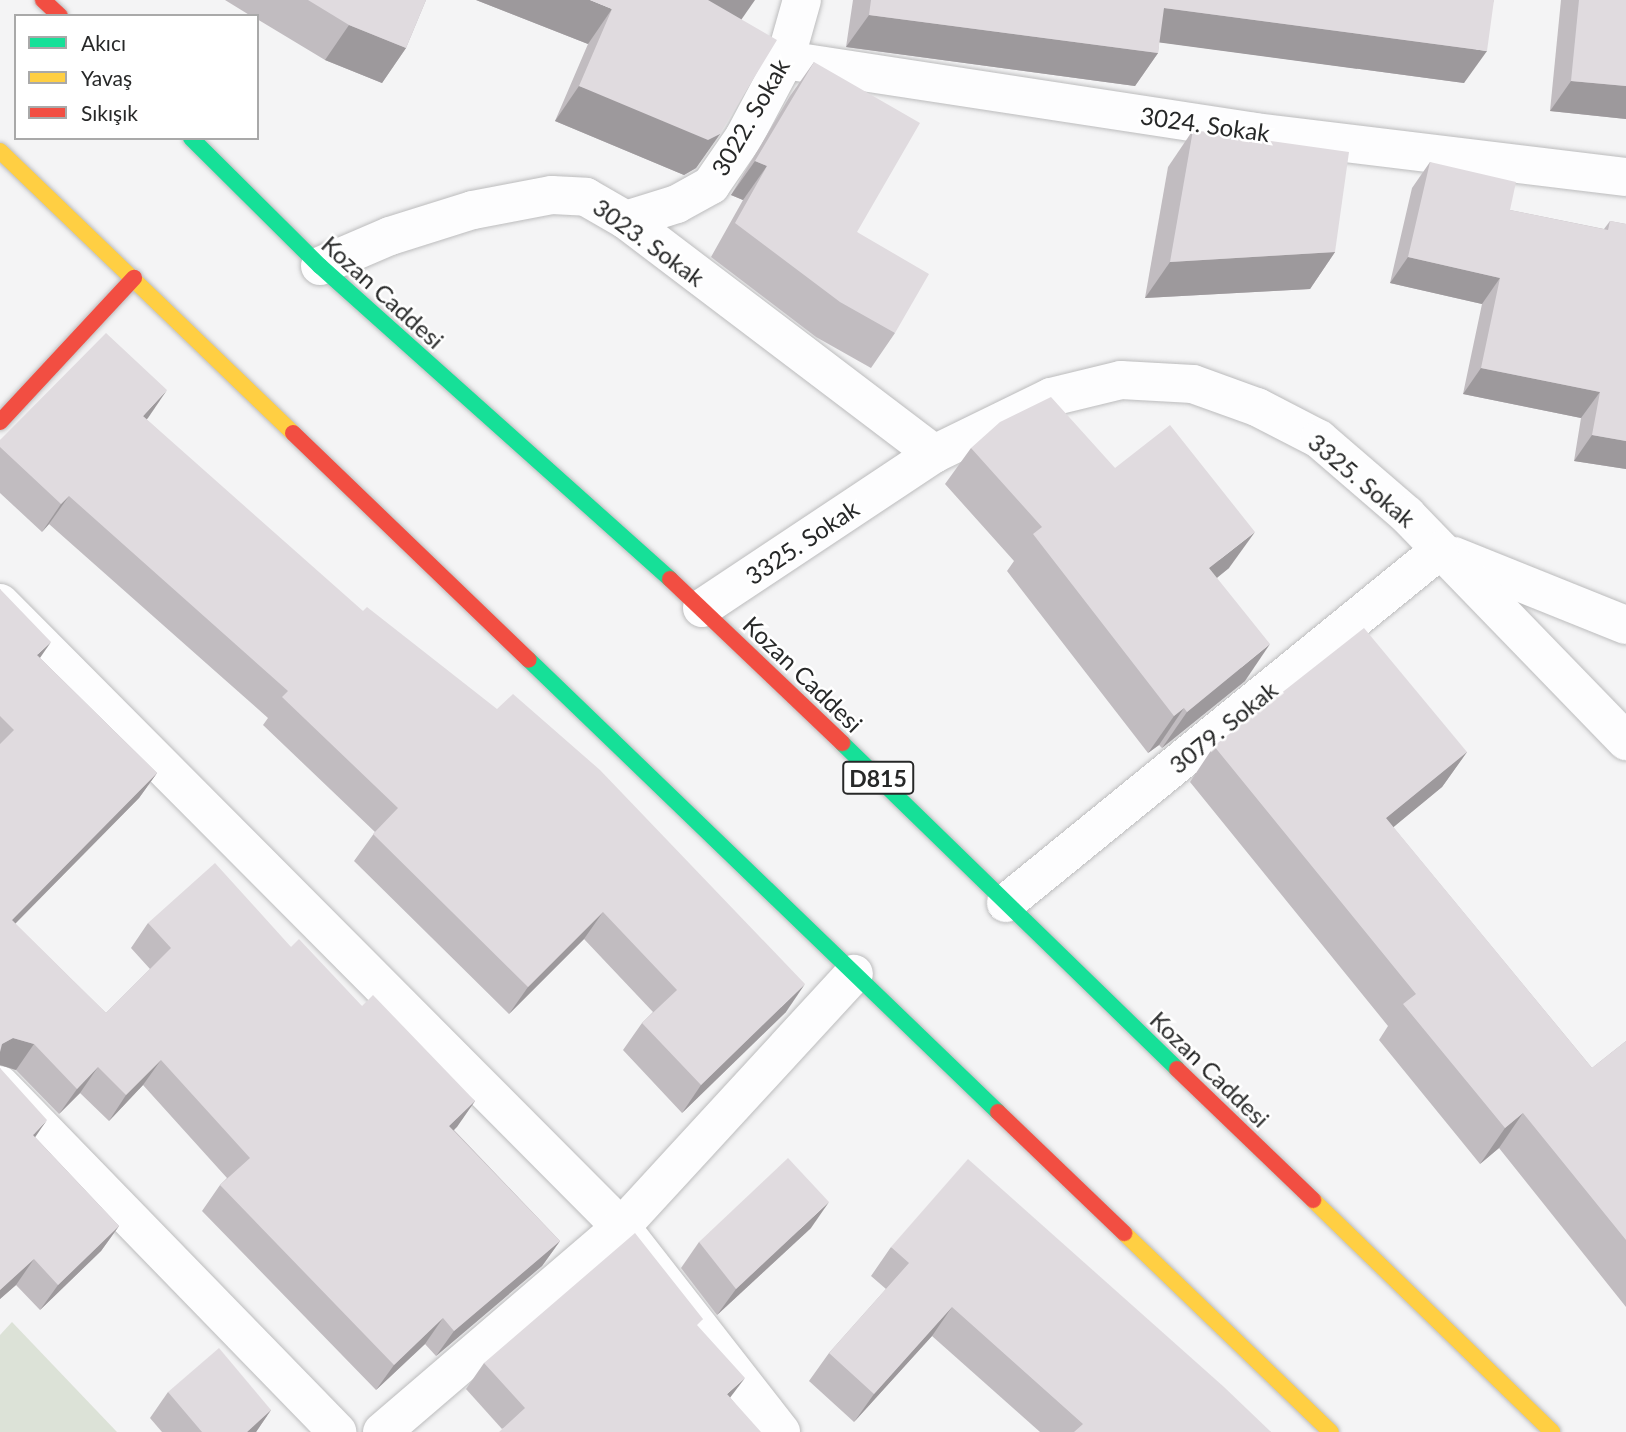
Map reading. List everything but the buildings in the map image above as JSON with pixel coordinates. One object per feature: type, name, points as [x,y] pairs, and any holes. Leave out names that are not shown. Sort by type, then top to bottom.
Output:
[{"type":"main road","points":[[43,0],[58,14]]},
{"type":"main road","name":"Kozan Caddesi","points":[[193,140],[320,266],[702,608],[1552,1432]]},
{"type":"main road","points":[[0,150],[1331,1432]]},
{"type":"main road","points":[[0,422],[134,278]]},
{"type":"street","name":"3022. Sokak","points":[[626,220],[677,204],[710,185],[744,137],[785,60],[802,0]]},
{"type":"street","name":"3024. Sokak","points":[[785,60],[1254,132],[1626,177]]},
{"type":"street","name":"3023. Sokak","points":[[320,266],[390,236],[473,210],[552,195],[586,197],[626,220],[934,454]]},
{"type":"street","name":"3325. Sokak","points":[[702,608],[934,454],[1051,397],[1121,380],[1193,384],[1257,407],[1319,439],[1407,515],[1626,741]]},
{"type":"street","points":[[1440,550],[1626,625]]},
{"type":"street","name":"3079. Sokak","points":[[1006,903],[1440,550]]},
{"type":"street","points":[[0,603],[621,1227],[780,1432]]},
{"type":"street","points":[[382,1432],[621,1227],[854,974]]},
{"type":"street","points":[[0,1085],[337,1432]]},
{"type":"shaded area","points":[[12,1322],[117,1432],[0,1432],[0,1335]]},
{"type":"traffic: fast","points":[[193,140],[320,266],[670,579]]},
{"type":"traffic: fast","points":[[529,660],[998,1112]]},
{"type":"traffic: fast","points":[[842,743],[1177,1069]]},
{"type":"traffic: slow","points":[[0,151],[293,433]]},
{"type":"traffic: slow","points":[[1313,1200],[1552,1432]]},
{"type":"traffic: slow","points":[[1124,1233],[1331,1432]]},
{"type":"traffic: jam","points":[[43,0],[58,14]]},
{"type":"traffic: jam","points":[[0,422],[134,278]]},
{"type":"traffic: jam","points":[[293,433],[529,660]]},
{"type":"traffic: jam","points":[[670,579],[842,743]]},
{"type":"traffic: jam","points":[[1177,1069],[1313,1200]]},
{"type":"traffic: jam","points":[[998,1112],[1124,1233]]}]
